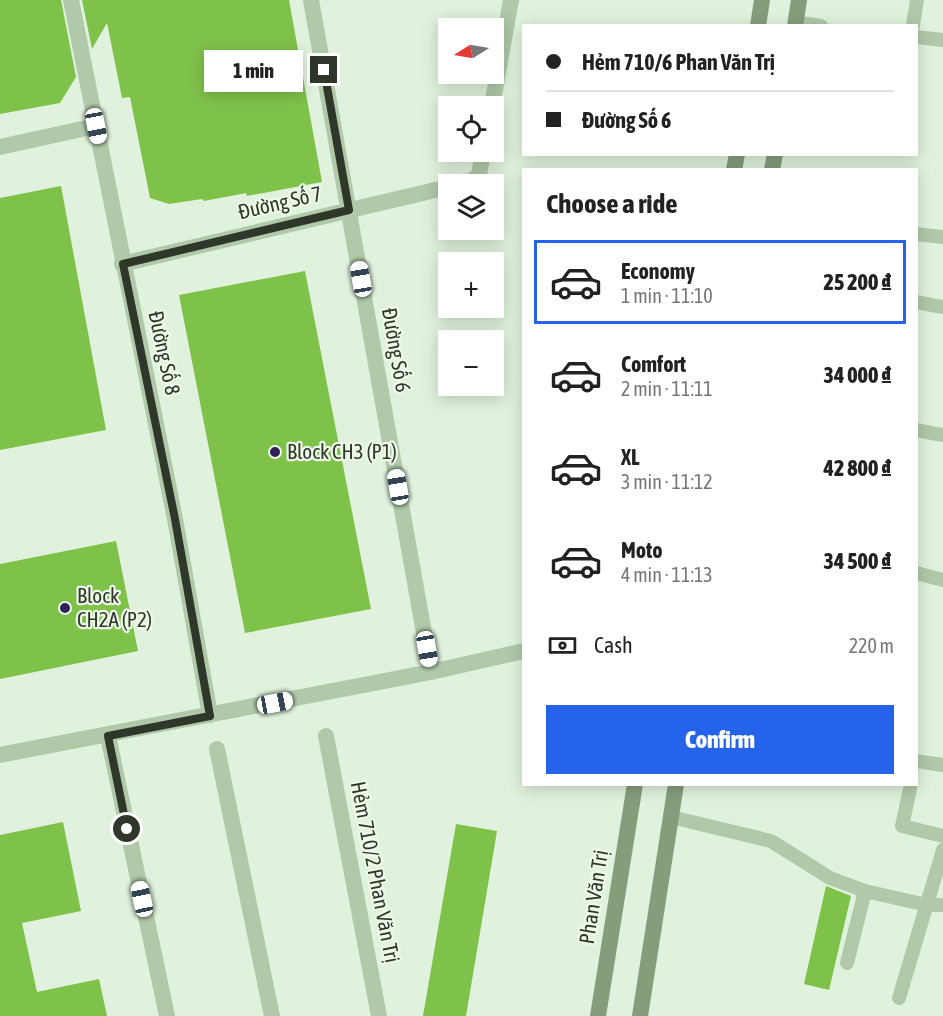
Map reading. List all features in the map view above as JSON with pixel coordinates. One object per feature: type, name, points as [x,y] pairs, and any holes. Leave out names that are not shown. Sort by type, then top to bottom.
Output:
[{"type":"main road","points":[[758,24],[762,0]]},
{"type":"main road","points":[[795,24],[799,0]]},
{"type":"main road","name":"Phan Văn Trị","points":[[598,1016],[635,786]]},
{"type":"main road","points":[[640,1016],[676,786]]},
{"type":"street","name":"Đường Số 8","points":[[71,0],[175,519],[210,716]]},
{"type":"street","name":"Đường Số 6","points":[[311,0],[431,672]]},
{"type":"street","points":[[494,96],[511,0]]},
{"type":"street","points":[[0,147],[96,126]]},
{"type":"street","name":"Đường Số 7","points":[[123,264],[438,189]]},
{"type":"street","points":[[0,755],[210,716],[522,651]]},
{"type":"street","points":[[108,736],[167,1016]]},
{"type":"street","name":"Hẻm 710/2 Phan Văn Trị","points":[[326,736],[379,1016]]},
{"type":"street","points":[[217,749],[272,1016]]},
{"type":"lane","points":[[914,24],[917,0]]},
{"type":"lane","points":[[918,38],[943,40]]},
{"type":"lane","points":[[918,234],[943,237]]},
{"type":"lane","points":[[918,302],[943,307]]},
{"type":"lane","points":[[918,430],[943,435]]},
{"type":"lane","points":[[918,574],[943,580]]},
{"type":"lane","points":[[918,761],[943,765]]},
{"type":"lane","points":[[911,786],[902,826],[943,836]]},
{"type":"lane","points":[[671,817],[771,840],[830,878],[864,891],[927,905],[943,905]]},
{"type":"lane","points":[[898,998],[943,849]]},
{"type":"lane","points":[[848,963],[864,891]]},
{"type":"building","points":[[0,0],[61,0],[76,77],[60,103],[0,114]]},
{"type":"building","points":[[82,0],[289,0],[322,182],[247,196],[246,193],[204,201],[202,199],[169,204],[150,198],[130,97],[122,98],[107,23],[92,49]]},
{"type":"building","points":[[61,186],[106,430],[0,450],[0,198]]},
{"type":"building","name":"Block CH3 (P1)","points":[[305,271],[371,609],[245,633],[179,295]]},
{"type":"building","name":"Block CH2A (P2)","points":[[116,541],[138,651],[0,679],[0,564]]},
{"type":"building","points":[[63,822],[81,911],[22,923],[37,992],[99,979],[107,1016],[0,1016],[0,835]]},
{"type":"building","points":[[456,824],[497,831],[466,1016],[423,1016]]},
{"type":"building","points":[[826,886],[851,896],[829,990],[804,984]]},
{"type":"place","name":"Block CH3 (P1)","points":[[275,452]]},
{"type":"place","name":"Block CH2A (P2)","points":[[65,608]]},
{"type":"route","points":[[127,829],[108,736],[210,716],[175,519],[123,264],[349,210],[324,70]]}]
